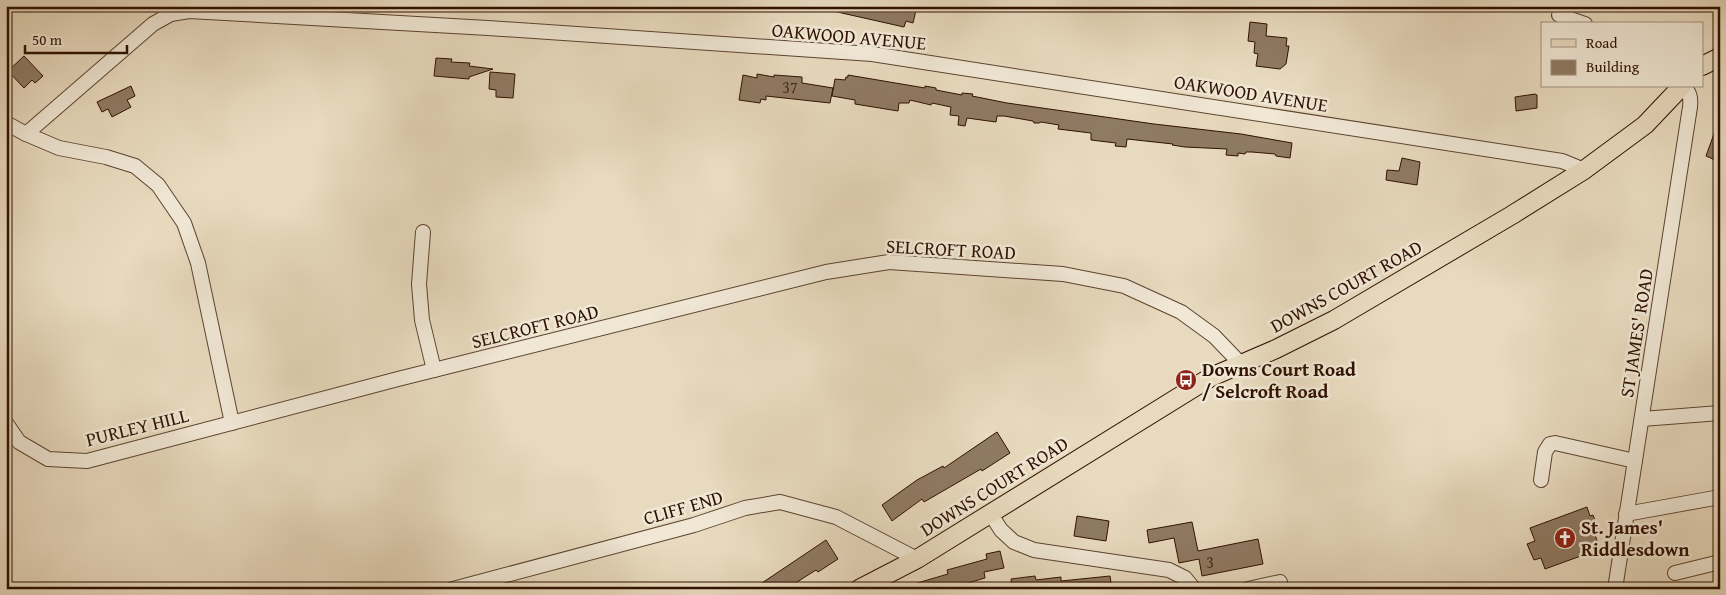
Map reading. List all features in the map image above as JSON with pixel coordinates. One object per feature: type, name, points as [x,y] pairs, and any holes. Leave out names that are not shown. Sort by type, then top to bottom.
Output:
[{"type":"main road","points":[[1704,65],[1720,57]]},
{"type":"main road","name":"DOWNS COURT ROAD","points":[[859,589],[917,559],[1211,377],[1276,350],[1334,320],[1584,170],[1645,125],[1680,88]]},
{"type":"street","name":"OAKWOOD AVENUE","points":[[26,134],[153,24],[171,14],[189,11],[488,28],[872,54],[1562,161],[1584,170]]},
{"type":"street","points":[[1559,15],[1579,22]]},
{"type":"street","name":"ST JAMES' ROAD","points":[[1615,589],[1690,107],[1691,98],[1689,92],[1684,88]]},
{"type":"street","points":[[6,123],[59,148],[106,157],[135,166],[158,185],[184,223],[198,263],[232,423]]},
{"type":"street","points":[[423,232],[419,284],[422,320],[434,370]]},
{"type":"street","name":"SELCROFT ROAD","points":[[232,423],[434,370],[826,272],[889,262],[1063,274],[1124,286],[1181,312],[1214,336],[1240,364]]},
{"type":"street","points":[[1642,419],[1720,413]]},
{"type":"street","name":"PURLEY HILL","points":[[6,422],[19,442],[48,459],[87,461],[232,423]]},
{"type":"street","points":[[1541,480],[1545,452],[1550,444],[1635,461]]},
{"type":"street","points":[[1626,514],[1720,497]]},
{"type":"street","name":"CLIFF END","points":[[453,589],[694,525],[745,508],[780,502],[836,517],[917,559]]},
{"type":"street","points":[[990,513],[1001,530],[1014,542],[1034,550],[1169,570],[1185,578],[1194,589]]},
{"type":"street","points":[[1675,573],[1720,562]]},
{"type":"street","points":[[1248,589],[1281,586]]},
{"type":"building","points":[[834,6],[917,6],[913,23],[906,21],[904,27],[833,11]]},
{"type":"building","points":[[1250,22],[1267,24],[1266,36],[1287,38],[1286,46],[1289,46],[1286,64],[1280,69],[1256,66],[1258,54],[1254,53],[1255,42],[1248,41]]},
{"type":"building","points":[[24,56],[43,76],[35,83],[32,80],[24,88],[8,71]]},
{"type":"building","points":[[436,58],[452,59],[451,62],[470,63],[469,66],[493,69],[469,77],[469,79],[434,76]]},
{"type":"building","points":[[490,72],[515,74],[513,98],[496,97],[496,90],[489,89]]},
{"type":"building","points":[[757,74],[774,77],[774,75],[802,77],[802,83],[833,88],[830,103],[766,96],[766,100],[761,99],[760,103],[739,100],[743,75],[757,78]]},
{"type":"building","points":[[848,75],[925,88],[925,86],[962,95],[962,93],[973,94],[972,96],[1007,103],[1154,124],[1241,134],[1292,143],[1290,158],[1276,156],[1275,154],[1252,152],[1238,153],[1238,156],[1226,155],[1227,149],[1185,147],[1127,139],[1126,147],[1115,146],[1116,143],[1091,140],[1091,133],[1058,129],[1059,125],[1041,122],[1034,123],[1033,121],[1004,116],[997,116],[996,122],[967,118],[965,126],[958,125],[959,116],[950,115],[951,107],[910,100],[909,103],[899,103],[898,111],[855,104],[855,100],[832,96],[835,79],[845,80]]},
{"type":"building","points":[[131,86],[135,96],[127,100],[131,107],[112,117],[108,109],[102,112],[97,102]]},
{"type":"building","points":[[1537,95],[1537,108],[1516,111],[1515,97]]},
{"type":"building","points":[[1720,120],[1720,162],[1706,156]]},
{"type":"building","points":[[1402,158],[1420,162],[1417,185],[1386,180],[1387,170],[1399,171]]},
{"type":"building","points":[[997,432],[1010,453],[982,471],[981,469],[924,502],[922,499],[892,521],[882,505],[917,480],[943,466],[944,468]]},
{"type":"building","name":"St. James' Riddlesdown","points":[[1587,507],[1590,516],[1593,515],[1600,533],[1595,535],[1600,549],[1545,569],[1541,558],[1534,560],[1527,544],[1535,541],[1530,528]]},
{"type":"building","points":[[1077,516],[1109,521],[1106,541],[1074,536]]},
{"type":"building","points":[[1192,522],[1198,551],[1258,539],[1263,564],[1202,576],[1199,559],[1179,563],[1174,538],[1149,543],[1147,530]]},
{"type":"building","points":[[826,540],[838,559],[786,589],[753,589]]},
{"type":"building","points":[[1000,551],[1004,568],[984,572],[985,578],[961,585],[962,589],[908,589],[907,586],[948,574],[947,570],[987,559],[986,554]]},
{"type":"building","points":[[1035,576],[1036,580],[1061,577],[1061,581],[1110,576],[1112,589],[1012,589],[1011,579]]},
{"type":"place","name":"Downs Court Road / Selcroft Road","points":[[1186,380]]},
{"type":"place","name":"St. James' Riddlesdown","points":[[1565,538]]}]
